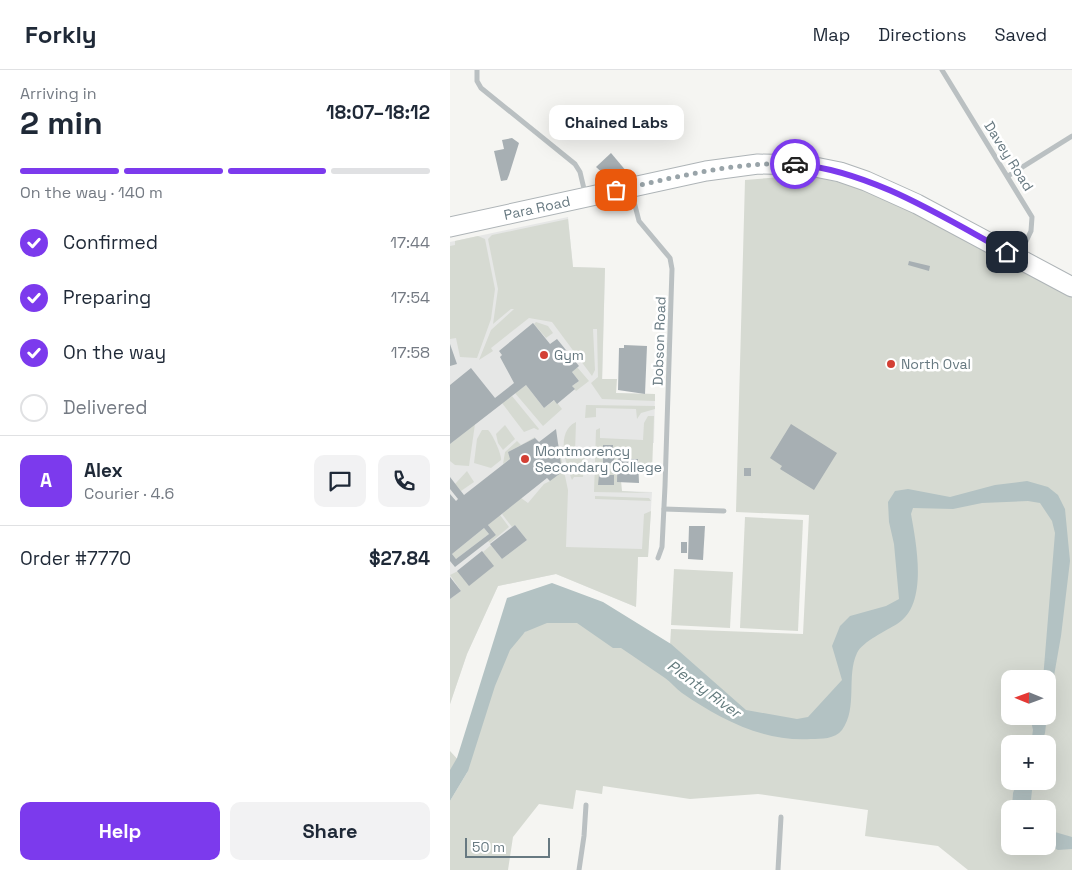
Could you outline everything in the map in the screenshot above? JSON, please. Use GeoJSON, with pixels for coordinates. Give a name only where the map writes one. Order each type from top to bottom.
{"type":"FeatureCollection","features":[{"type":"Feature","properties":{"kind":"main road","name":"Para Road"},"geometry":{"type":"LineString","coordinates":[[450,227],[706,171],[758,164],[819,167],[866,181],[917,204],[1072,287]]}},
{"type":"Feature","properties":{"kind":"street"},"geometry":{"type":"LineString","coordinates":[[478,70],[477,81],[481,88],[575,164],[580,172],[586,197]]}},
{"type":"Feature","properties":{"kind":"street","name":"Davey Road"},"geometry":{"type":"LineString","coordinates":[[942,70],[1031,214],[1033,221],[1031,231],[1018,258]]}},
{"type":"Feature","properties":{"kind":"street"},"geometry":{"type":"LineString","coordinates":[[1008,176],[1072,136]]}},
{"type":"Feature","properties":{"kind":"street","name":"Dobson Road"},"geometry":{"type":"LineString","coordinates":[[630,187],[639,221],[670,258],[672,264],[664,508],[662,547],[658,558]]}},
{"type":"Feature","properties":{"kind":"street"},"geometry":{"type":"LineString","coordinates":[[664,508],[724,511]]}},
{"type":"Feature","properties":{"kind":"street"},"geometry":{"type":"LineString","coordinates":[[579,870],[586,805]]}},
{"type":"Feature","properties":{"kind":"street"},"geometry":{"type":"LineString","coordinates":[[778,870],[781,817]]}},
{"type":"Feature","properties":{"kind":"shaded area"},"geometry":{"type":"Polygon","coordinates":[[[806,175],[856,186],[916,213],[1072,297],[1072,870],[968,870],[938,846],[865,836],[868,810],[758,794],[690,799],[603,786],[602,794],[576,790],[573,809],[539,804],[513,837],[508,870],[450,870],[450,801],[468,771],[450,787],[450,751],[462,764],[499,654],[557,605],[669,662],[671,629],[803,634],[809,515],[736,512],[745,180],[806,175]]]}},
{"type":"Feature","properties":{"kind":"shaded area","name":"Montmorency Secondary College"},"geometry":{"type":"Polygon","coordinates":[[[568,217],[573,267],[605,268],[602,393],[655,394],[654,443],[600,441],[598,490],[652,492],[648,557],[638,557],[636,607],[556,574],[498,586],[467,654],[450,704],[450,242],[568,217]]]}},
{"type":"Feature","properties":{"kind":"shaded area"},"geometry":{"type":"Polygon","coordinates":[[[568,219],[573,267],[605,268],[602,379],[617,379],[616,393],[655,394],[655,401],[602,399],[591,383],[598,377],[597,329],[593,329],[595,370],[592,376],[552,322],[529,318],[491,348],[493,351],[479,360],[491,330],[514,309],[511,309],[493,324],[498,289],[488,239],[492,235],[568,219]]]}},
{"type":"Feature","properties":{"kind":"shaded area"},"geometry":{"type":"Polygon","coordinates":[[[478,236],[485,239],[495,289],[491,319],[477,358],[460,357],[456,338],[450,339],[450,246],[455,245],[455,241],[478,236]]]}},
{"type":"Feature","properties":{"kind":"shaded area"},"geometry":{"type":"Polygon","coordinates":[[[536,322],[548,326],[553,333],[546,338],[534,324],[536,322]]]}},
{"type":"Feature","properties":{"kind":"shaded area"},"geometry":{"type":"Polygon","coordinates":[[[577,367],[589,381],[576,391],[572,386],[579,381],[572,372],[577,367]]]}},
{"type":"Feature","properties":{"kind":"shaded area"},"geometry":{"type":"Polygon","coordinates":[[[526,385],[544,408],[555,400],[562,409],[543,426],[515,393],[526,385]]]}},
{"type":"Feature","properties":{"kind":"shaded area"},"geometry":{"type":"Polygon","coordinates":[[[512,396],[538,430],[534,428],[524,432],[502,403],[512,396]]]}},
{"type":"Feature","properties":{"kind":"shaded area"},"geometry":{"type":"Polygon","coordinates":[[[586,405],[655,406],[655,409],[641,413],[637,419],[636,409],[596,408],[596,417],[585,418],[586,405]]]}},
{"type":"Feature","properties":{"kind":"shaded area"},"geometry":{"type":"Polygon","coordinates":[[[648,416],[654,416],[652,472],[640,473],[638,459],[630,459],[630,449],[618,449],[622,491],[652,493],[594,492],[596,430],[600,428],[600,438],[643,440],[644,423],[648,416]]]}},
{"type":"Feature","properties":{"kind":"shaded area"},"geometry":{"type":"Polygon","coordinates":[[[576,422],[575,453],[585,454],[583,477],[574,477],[572,480],[565,457],[564,441],[566,433],[576,422]]]}},
{"type":"Feature","properties":{"kind":"shaded area"},"geometry":{"type":"Polygon","coordinates":[[[475,424],[469,466],[455,465],[450,461],[450,444],[475,424]]]}},
{"type":"Feature","properties":{"kind":"shaded area"},"geometry":{"type":"Polygon","coordinates":[[[505,425],[515,439],[503,450],[498,443],[496,434],[505,425]]]}},
{"type":"Feature","properties":{"kind":"shaded area"},"geometry":{"type":"Polygon","coordinates":[[[482,430],[490,432],[501,457],[501,460],[491,468],[474,463],[477,439],[482,430]]]}},
{"type":"Feature","properties":{"kind":"shaded area"},"geometry":{"type":"Polygon","coordinates":[[[535,438],[508,452],[511,458],[503,464],[505,452],[517,441],[521,445],[535,438]]]}},
{"type":"Feature","properties":{"kind":"shaded area"},"geometry":{"type":"Polygon","coordinates":[[[558,443],[568,490],[566,547],[642,549],[644,514],[651,511],[648,557],[638,557],[636,607],[556,574],[498,586],[467,654],[450,704],[450,599],[461,591],[450,575],[458,571],[493,566],[483,552],[491,545],[502,559],[527,540],[515,525],[512,527],[502,514],[521,498],[528,503],[544,484],[550,481],[558,443]]]}},
{"type":"Feature","properties":{"kind":"shaded area"},"geometry":{"type":"Polygon","coordinates":[[[467,471],[474,482],[461,491],[455,484],[467,471]]]}},
{"type":"Feature","properties":{"kind":"shaded area"},"geometry":{"type":"Polygon","coordinates":[[[595,496],[649,498],[651,501],[595,499],[595,496]]]}},
{"type":"Feature","properties":{"kind":"shaded area"},"geometry":{"type":"Polygon","coordinates":[[[500,515],[509,527],[490,543],[488,541],[496,535],[488,525],[500,515]]]}},
{"type":"Feature","properties":{"kind":"shaded area"},"geometry":{"type":"Polygon","coordinates":[[[745,517],[803,520],[798,631],[740,628],[745,517]]]}},
{"type":"Feature","properties":{"kind":"shaded area"},"geometry":{"type":"Polygon","coordinates":[[[484,528],[489,534],[456,559],[452,554],[484,528]]]}},
{"type":"Feature","properties":{"kind":"shaded area"},"geometry":{"type":"Polygon","coordinates":[[[674,569],[733,572],[730,628],[671,625],[674,569]]]}},
{"type":"Feature","properties":{"kind":"water","name":"Plenty River"},"geometry":{"type":"Polygon","coordinates":[[[1027,481],[1048,487],[1058,495],[1065,509],[1070,561],[1055,670],[1044,670],[1055,533],[1052,521],[1040,503],[1028,501],[982,503],[953,509],[913,508],[911,514],[918,573],[913,603],[907,615],[897,624],[869,641],[857,653],[852,672],[850,712],[842,730],[836,735],[823,739],[793,739],[759,733],[743,727],[696,703],[665,678],[621,648],[613,648],[577,623],[547,623],[525,632],[510,650],[495,686],[468,771],[450,801],[450,770],[457,758],[507,598],[552,583],[603,602],[671,644],[746,710],[797,719],[808,717],[842,680],[832,646],[840,626],[850,616],[886,606],[899,599],[888,502],[895,491],[908,489],[950,497],[995,485],[1027,481]]]}},
{"type":"Feature","properties":{"kind":"water"},"geometry":{"type":"Polygon","coordinates":[[[1032,725],[1046,725],[1044,735],[1032,735],[1032,725]]]}},
{"type":"Feature","properties":{"kind":"water"},"geometry":{"type":"Polygon","coordinates":[[[1014,790],[1032,790],[1031,800],[1013,800],[1014,790]]]}},
{"type":"Feature","properties":{"kind":"water"},"geometry":{"type":"Polygon","coordinates":[[[1056,832],[1072,837],[1072,849],[1056,849],[1056,832]]]}},
{"type":"Feature","properties":{"kind":"building"},"geometry":{"type":"Polygon","coordinates":[[[512,138],[519,143],[507,180],[501,181],[494,151],[504,149],[502,140],[512,138]]]}},
{"type":"Feature","properties":{"kind":"building"},"geometry":{"type":"Polygon","coordinates":[[[611,153],[627,172],[605,175],[596,167],[611,153]]]}},
{"type":"Feature","properties":{"kind":"building"},"geometry":{"type":"Polygon","coordinates":[[[909,261],[930,266],[929,271],[908,265],[909,261]]]}},
{"type":"Feature","properties":{"kind":"building"},"geometry":{"type":"Polygon","coordinates":[[[533,323],[550,344],[557,339],[579,366],[572,372],[579,381],[572,386],[575,389],[557,404],[554,400],[544,408],[526,385],[450,444],[450,385],[471,368],[495,398],[514,383],[500,357],[502,355],[499,351],[533,323]]]}},
{"type":"Feature","properties":{"kind":"building"},"geometry":{"type":"Polygon","coordinates":[[[450,344],[457,364],[450,366],[450,344]]]}},
{"type":"Feature","properties":{"kind":"building"},"geometry":{"type":"Polygon","coordinates":[[[624,345],[647,346],[645,394],[618,390],[619,348],[624,348],[624,345]]]}},
{"type":"Feature","properties":{"kind":"building"},"geometry":{"type":"Polygon","coordinates":[[[791,424],[837,453],[814,490],[780,469],[782,466],[770,458],[791,424]]]}},
{"type":"Feature","properties":{"kind":"building"},"geometry":{"type":"Polygon","coordinates":[[[556,429],[562,472],[550,481],[547,478],[488,525],[496,535],[455,567],[450,561],[450,494],[456,501],[458,499],[450,489],[450,477],[464,495],[510,459],[508,452],[535,438],[539,442],[556,429]],[[484,528],[452,554],[456,559],[489,534],[484,528]]]}},
{"type":"Feature","properties":{"kind":"building"},"geometry":{"type":"Polygon","coordinates":[[[603,445],[613,445],[613,453],[616,453],[613,463],[603,463],[603,445]]]}},
{"type":"Feature","properties":{"kind":"building"},"geometry":{"type":"Polygon","coordinates":[[[618,449],[630,449],[630,459],[638,459],[639,483],[617,482],[618,449]]]}},
{"type":"Feature","properties":{"kind":"building"},"geometry":{"type":"Polygon","coordinates":[[[744,468],[751,468],[751,476],[744,476],[744,468]]]}},
{"type":"Feature","properties":{"kind":"building"},"geometry":{"type":"Polygon","coordinates":[[[599,475],[614,475],[614,485],[598,485],[599,475]]]}},
{"type":"Feature","properties":{"kind":"building"},"geometry":{"type":"Polygon","coordinates":[[[515,525],[527,540],[502,559],[490,544],[515,525]]]}},
{"type":"Feature","properties":{"kind":"building"},"geometry":{"type":"Polygon","coordinates":[[[689,526],[705,526],[703,560],[688,559],[689,526]]]}},
{"type":"Feature","properties":{"kind":"building"},"geometry":{"type":"Polygon","coordinates":[[[681,542],[687,542],[687,553],[681,553],[681,542]]]}},
{"type":"Feature","properties":{"kind":"building"},"geometry":{"type":"Polygon","coordinates":[[[482,551],[494,566],[469,586],[457,571],[482,551]]]}},
{"type":"Feature","properties":{"kind":"building"},"geometry":{"type":"Polygon","coordinates":[[[450,577],[461,591],[450,599],[450,577]]]}},
{"type":"Feature","properties":{"kind":"way so far"},"geometry":{"type":"LineString","coordinates":[[616,190],[706,171],[758,164],[795,164]]}},
{"type":"Feature","properties":{"kind":"place","name":"Chained Labs"},"geometry":{"type":"Point","coordinates":[616,190]}},
{"type":"Feature","properties":{"kind":"place","name":"Gym"},"geometry":{"type":"Point","coordinates":[544,355]}},
{"type":"Feature","properties":{"kind":"place","name":"North Oval"},"geometry":{"type":"Point","coordinates":[891,364]}},
{"type":"Feature","properties":{"kind":"place","name":"Montmorency Secondary College"},"geometry":{"type":"Point","coordinates":[525,459]}},
{"type":"Feature","properties":{"kind":"route"},"geometry":{"type":"LineString","coordinates":[[795,164],[840,172],[866,181],[917,204],[1007,252]]}}]}
